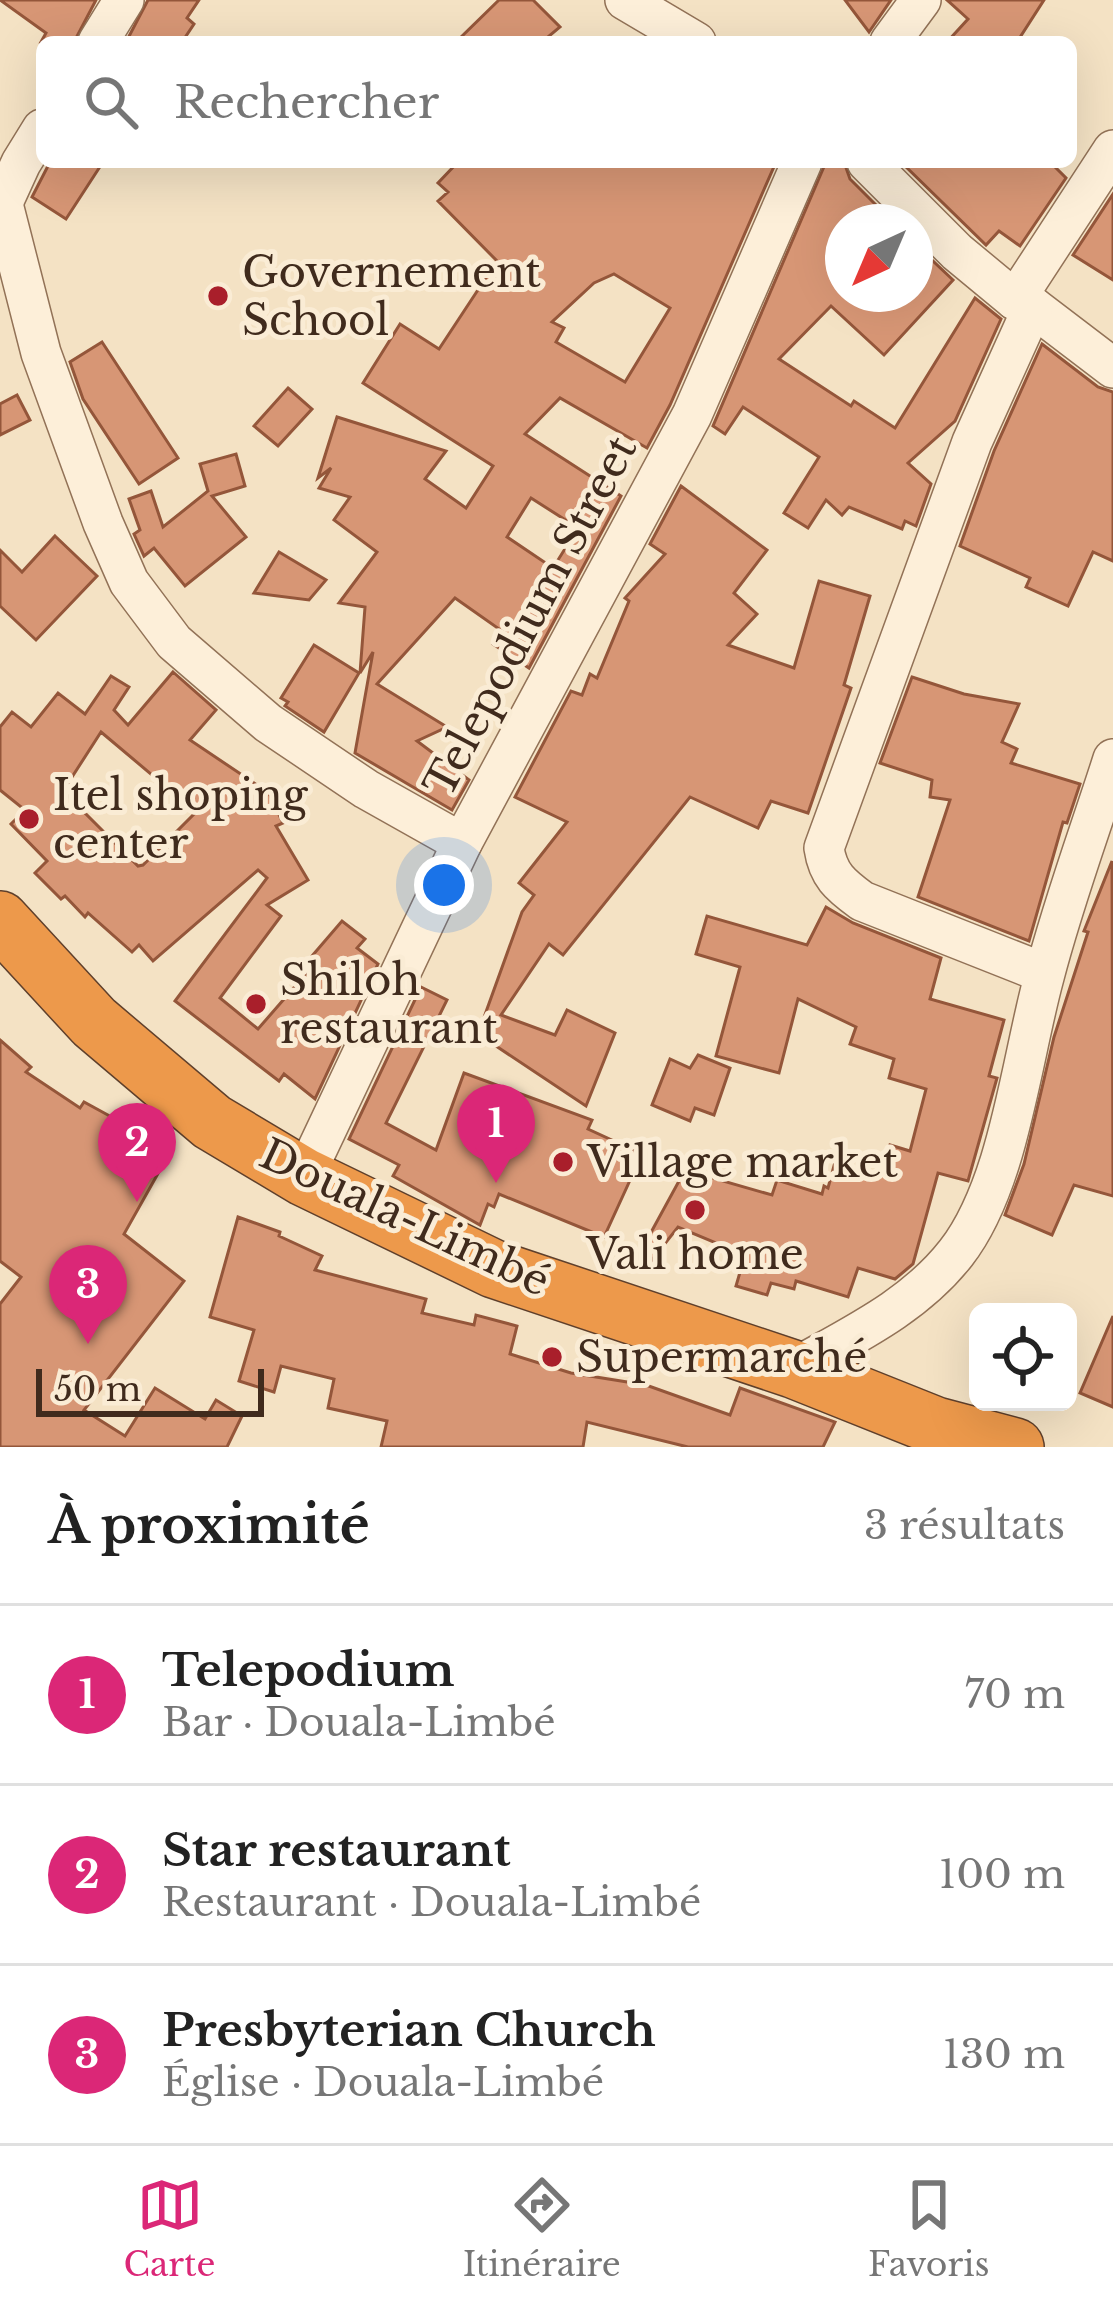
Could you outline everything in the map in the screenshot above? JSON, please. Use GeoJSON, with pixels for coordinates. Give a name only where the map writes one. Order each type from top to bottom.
{"type":"FeatureCollection","features":[{"type":"Feature","properties":{"kind":"highway","name":"Douala-Limbé"},"geometry":{"type":"LineString","coordinates":[[0,920],[94,1022],[178,1094],[212,1122],[304,1177],[494,1269],[793,1369],[946,1437],[1015,1447]]}},
{"type":"Feature","properties":{"kind":"street"},"geometry":{"type":"LineString","coordinates":[[102,36],[124,0]]}},
{"type":"Feature","properties":{"kind":"street"},"geometry":{"type":"LineString","coordinates":[[625,0],[686,36]]}},
{"type":"Feature","properties":{"kind":"street"},"geometry":{"type":"LineString","coordinates":[[894,36],[921,0]]}},
{"type":"Feature","properties":{"kind":"street"},"geometry":{"type":"LineString","coordinates":[[36,139],[2,208],[41,353],[129,582],[174,642],[268,723],[367,789],[462,844]]}},
{"type":"Feature","properties":{"kind":"street"},"geometry":{"type":"LineString","coordinates":[[1045,973],[862,901],[836,882],[824,848],[1024,303],[1113,150]]}},
{"type":"Feature","properties":{"kind":"street","name":"Telepodium Street"},"geometry":{"type":"LineString","coordinates":[[304,1177],[462,844],[692,415],[799,168]]}},
{"type":"Feature","properties":{"kind":"street"},"geometry":{"type":"LineString","coordinates":[[874,168],[957,252],[1113,368]]}},
{"type":"Feature","properties":{"kind":"street"},"geometry":{"type":"LineString","coordinates":[[793,1369],[914,1296],[980,1220],[1045,973],[1113,759]]}},
{"type":"Feature","properties":{"kind":"building"},"geometry":{"type":"Polygon","coordinates":[[[0,0],[96,0],[77,36],[46,33],[0,0]]]}},
{"type":"Feature","properties":{"kind":"building"},"geometry":{"type":"Polygon","coordinates":[[[148,0],[199,0],[187,18],[194,24],[186,36],[129,36],[148,0]]]}},
{"type":"Feature","properties":{"kind":"building"},"geometry":{"type":"Polygon","coordinates":[[[499,0],[533,0],[560,27],[549,36],[462,36],[499,0]]]}},
{"type":"Feature","properties":{"kind":"building"},"geometry":{"type":"Polygon","coordinates":[[[845,0],[891,0],[869,32],[845,0]]]}},
{"type":"Feature","properties":{"kind":"building"},"geometry":{"type":"Polygon","coordinates":[[[947,0],[1044,0],[1021,36],[952,36],[968,19],[947,0]]]}},
{"type":"Feature","properties":{"kind":"building"},"geometry":{"type":"Polygon","coordinates":[[[47,168],[99,168],[66,219],[32,197],[47,168]]]}},
{"type":"Feature","properties":{"kind":"building"},"geometry":{"type":"Polygon","coordinates":[[[452,168],[773,168],[647,448],[560,398],[525,434],[621,496],[529,668],[493,644],[502,631],[455,598],[377,684],[447,727],[417,741],[469,780],[452,810],[355,753],[373,652],[360,673],[365,607],[339,603],[377,552],[334,520],[350,497],[319,488],[331,468],[318,478],[337,417],[446,451],[425,479],[466,508],[493,466],[363,383],[400,324],[439,349],[497,261],[438,201],[448,192],[438,183],[452,168]],[[614,274],[594,283],[552,322],[564,328],[556,342],[625,382],[670,308],[614,274]],[[531,498],[507,537],[553,568],[578,528],[531,498]]]}},
{"type":"Feature","properties":{"kind":"building"},"geometry":{"type":"Polygon","coordinates":[[[823,168],[846,168],[850,179],[875,204],[825,204],[825,312],[779,359],[895,428],[975,298],[1001,319],[955,421],[908,463],[931,484],[916,526],[905,521],[902,529],[849,507],[842,515],[826,500],[808,528],[784,513],[819,457],[743,407],[725,434],[713,426],[823,168]]]}},
{"type":"Feature","properties":{"kind":"building"},"geometry":{"type":"Polygon","coordinates":[[[907,168],[1056,168],[1066,178],[1020,246],[999,231],[986,245],[907,168]]]}},
{"type":"Feature","properties":{"kind":"building"},"geometry":{"type":"Polygon","coordinates":[[[1113,194],[1113,280],[1073,255],[1113,194]]]}},
{"type":"Feature","properties":{"kind":"building"},"geometry":{"type":"Polygon","coordinates":[[[933,261],[953,280],[933,302],[933,261]]]}},
{"type":"Feature","properties":{"kind":"building"},"geometry":{"type":"Polygon","coordinates":[[[837,312],[924,312],[884,355],[837,312]]]}},
{"type":"Feature","properties":{"kind":"building"},"geometry":{"type":"Polygon","coordinates":[[[102,342],[178,458],[139,484],[83,399],[70,362],[102,342]]]}},
{"type":"Feature","properties":{"kind":"building"},"geometry":{"type":"Polygon","coordinates":[[[1042,344],[1098,387],[1113,392],[1113,561],[1093,552],[1068,606],[1026,587],[1030,578],[960,546],[994,451],[1042,344]]]}},
{"type":"Feature","properties":{"kind":"building"},"geometry":{"type":"Polygon","coordinates":[[[288,388],[312,409],[278,446],[254,426],[288,388]]]}},
{"type":"Feature","properties":{"kind":"building"},"geometry":{"type":"Polygon","coordinates":[[[17,395],[30,420],[0,435],[0,404],[17,395]]]}},
{"type":"Feature","properties":{"kind":"building"},"geometry":{"type":"Polygon","coordinates":[[[236,454],[245,486],[212,496],[246,537],[185,586],[154,548],[144,556],[134,534],[140,530],[129,499],[151,491],[163,527],[208,491],[200,464],[236,454]]]}},
{"type":"Feature","properties":{"kind":"building"},"geometry":{"type":"Polygon","coordinates":[[[681,486],[767,550],[734,593],[757,614],[728,645],[794,668],[819,581],[870,596],[844,685],[851,688],[808,813],[771,801],[758,828],[690,797],[563,955],[549,944],[501,1015],[555,1035],[567,1010],[615,1033],[586,1106],[478,1034],[522,912],[534,895],[519,883],[567,822],[515,797],[571,691],[582,695],[590,674],[597,678],[629,601],[625,598],[665,554],[650,544],[681,486]]]}},
{"type":"Feature","properties":{"kind":"building"},"geometry":{"type":"Polygon","coordinates":[[[55,536],[97,576],[36,640],[0,606],[0,550],[22,572],[55,536]]]}},
{"type":"Feature","properties":{"kind":"building"},"geometry":{"type":"Polygon","coordinates":[[[279,552],[326,580],[309,600],[254,593],[279,552]]]}},
{"type":"Feature","properties":{"kind":"building"},"geometry":{"type":"Polygon","coordinates":[[[314,645],[359,673],[324,732],[285,706],[288,702],[281,698],[314,645]]]}},
{"type":"Feature","properties":{"kind":"building"},"geometry":{"type":"Polygon","coordinates":[[[173,672],[216,710],[190,740],[269,793],[283,823],[276,826],[308,880],[267,905],[281,916],[220,998],[258,1029],[311,968],[306,963],[342,921],[365,939],[357,948],[378,964],[315,1099],[284,1074],[279,1081],[175,1001],[267,878],[258,870],[153,961],[139,945],[132,952],[88,913],[85,917],[35,873],[47,861],[11,824],[25,810],[0,790],[0,727],[12,712],[31,727],[58,693],[85,714],[111,676],[129,687],[114,710],[128,725],[173,672]],[[101,732],[63,791],[138,866],[196,812],[101,732]]]}},
{"type":"Feature","properties":{"kind":"building"},"geometry":{"type":"Polygon","coordinates":[[[912,677],[964,694],[1019,704],[1002,742],[1017,749],[1011,763],[1080,784],[1067,823],[1063,822],[1029,941],[918,897],[950,800],[930,797],[932,780],[880,763],[912,677]]]}},
{"type":"Feature","properties":{"kind":"building"},"geometry":{"type":"Polygon","coordinates":[[[1112,861],[1113,1196],[1074,1185],[1052,1235],[1005,1215],[1024,1164],[1054,1037],[1088,932],[1084,931],[1112,861]]]}},
{"type":"Feature","properties":{"kind":"building"},"geometry":{"type":"Polygon","coordinates":[[[826,907],[853,923],[941,958],[930,999],[1004,1020],[989,1076],[997,1078],[968,1181],[938,1173],[913,1264],[895,1279],[858,1268],[848,1297],[796,1281],[794,1289],[771,1283],[767,1295],[736,1286],[745,1255],[678,1227],[648,1265],[637,1258],[685,1170],[772,1195],[777,1180],[822,1194],[835,1162],[882,1175],[890,1145],[910,1151],[926,1089],[889,1078],[894,1059],[850,1044],[856,1027],[798,999],[779,1073],[716,1056],[740,967],[696,954],[707,916],[807,945],[826,907]]]}},
{"type":"Feature","properties":{"kind":"building"},"geometry":{"type":"Polygon","coordinates":[[[421,987],[447,1000],[386,1123],[436,1150],[464,1073],[592,1120],[588,1129],[642,1154],[604,1237],[499,1194],[494,1207],[488,1204],[480,1225],[393,1176],[399,1165],[349,1139],[421,987]]]}},
{"type":"Feature","properties":{"kind":"building"},"geometry":{"type":"Polygon","coordinates":[[[0,1040],[31,1067],[26,1072],[80,1108],[84,1102],[117,1120],[125,1112],[144,1128],[132,1141],[165,1161],[124,1234],[184,1281],[84,1410],[125,1436],[155,1388],[205,1419],[216,1400],[242,1416],[227,1447],[0,1447],[0,1304],[21,1277],[0,1261],[0,1040]]]}},
{"type":"Feature","properties":{"kind":"building"},"geometry":{"type":"Polygon","coordinates":[[[698,1055],[730,1068],[714,1115],[695,1108],[690,1121],[652,1105],[670,1059],[690,1068],[698,1055]]]}},
{"type":"Feature","properties":{"kind":"building"},"geometry":{"type":"Polygon","coordinates":[[[238,1217],[280,1232],[279,1236],[322,1256],[315,1270],[426,1299],[422,1313],[474,1325],[476,1315],[517,1326],[510,1354],[571,1373],[646,1385],[730,1415],[740,1388],[835,1422],[823,1447],[688,1447],[587,1422],[583,1447],[381,1447],[387,1421],[328,1408],[334,1379],[281,1366],[274,1392],[239,1381],[254,1330],[210,1317],[238,1217]]]}},
{"type":"Feature","properties":{"kind":"building"},"geometry":{"type":"Polygon","coordinates":[[[1113,1316],[1113,1407],[1080,1393],[1113,1316]]]}},
{"type":"Feature","properties":{"kind":"place","name":"Governement School"},"geometry":{"type":"Point","coordinates":[218,296]}},
{"type":"Feature","properties":{"kind":"place","name":"Itel shoping center"},"geometry":{"type":"Point","coordinates":[29,819]}},
{"type":"Feature","properties":{"kind":"place","name":"Shiloh restaurant"},"geometry":{"type":"Point","coordinates":[256,1004]}},
{"type":"Feature","properties":{"kind":"place","name":"Village market"},"geometry":{"type":"Point","coordinates":[563,1162]}},
{"type":"Feature","properties":{"kind":"place","name":"Telepodium"},"geometry":{"type":"Point","coordinates":[496,1183]}},
{"type":"Feature","properties":{"kind":"place","name":"Star restaurant"},"geometry":{"type":"Point","coordinates":[137,1202]}},
{"type":"Feature","properties":{"kind":"place","name":"Vali home"},"geometry":{"type":"Point","coordinates":[695,1210]}},
{"type":"Feature","properties":{"kind":"place","name":"Presbyterian Church"},"geometry":{"type":"Point","coordinates":[88,1344]}},
{"type":"Feature","properties":{"kind":"place","name":"Supermarché"},"geometry":{"type":"Point","coordinates":[552,1357]}}]}
